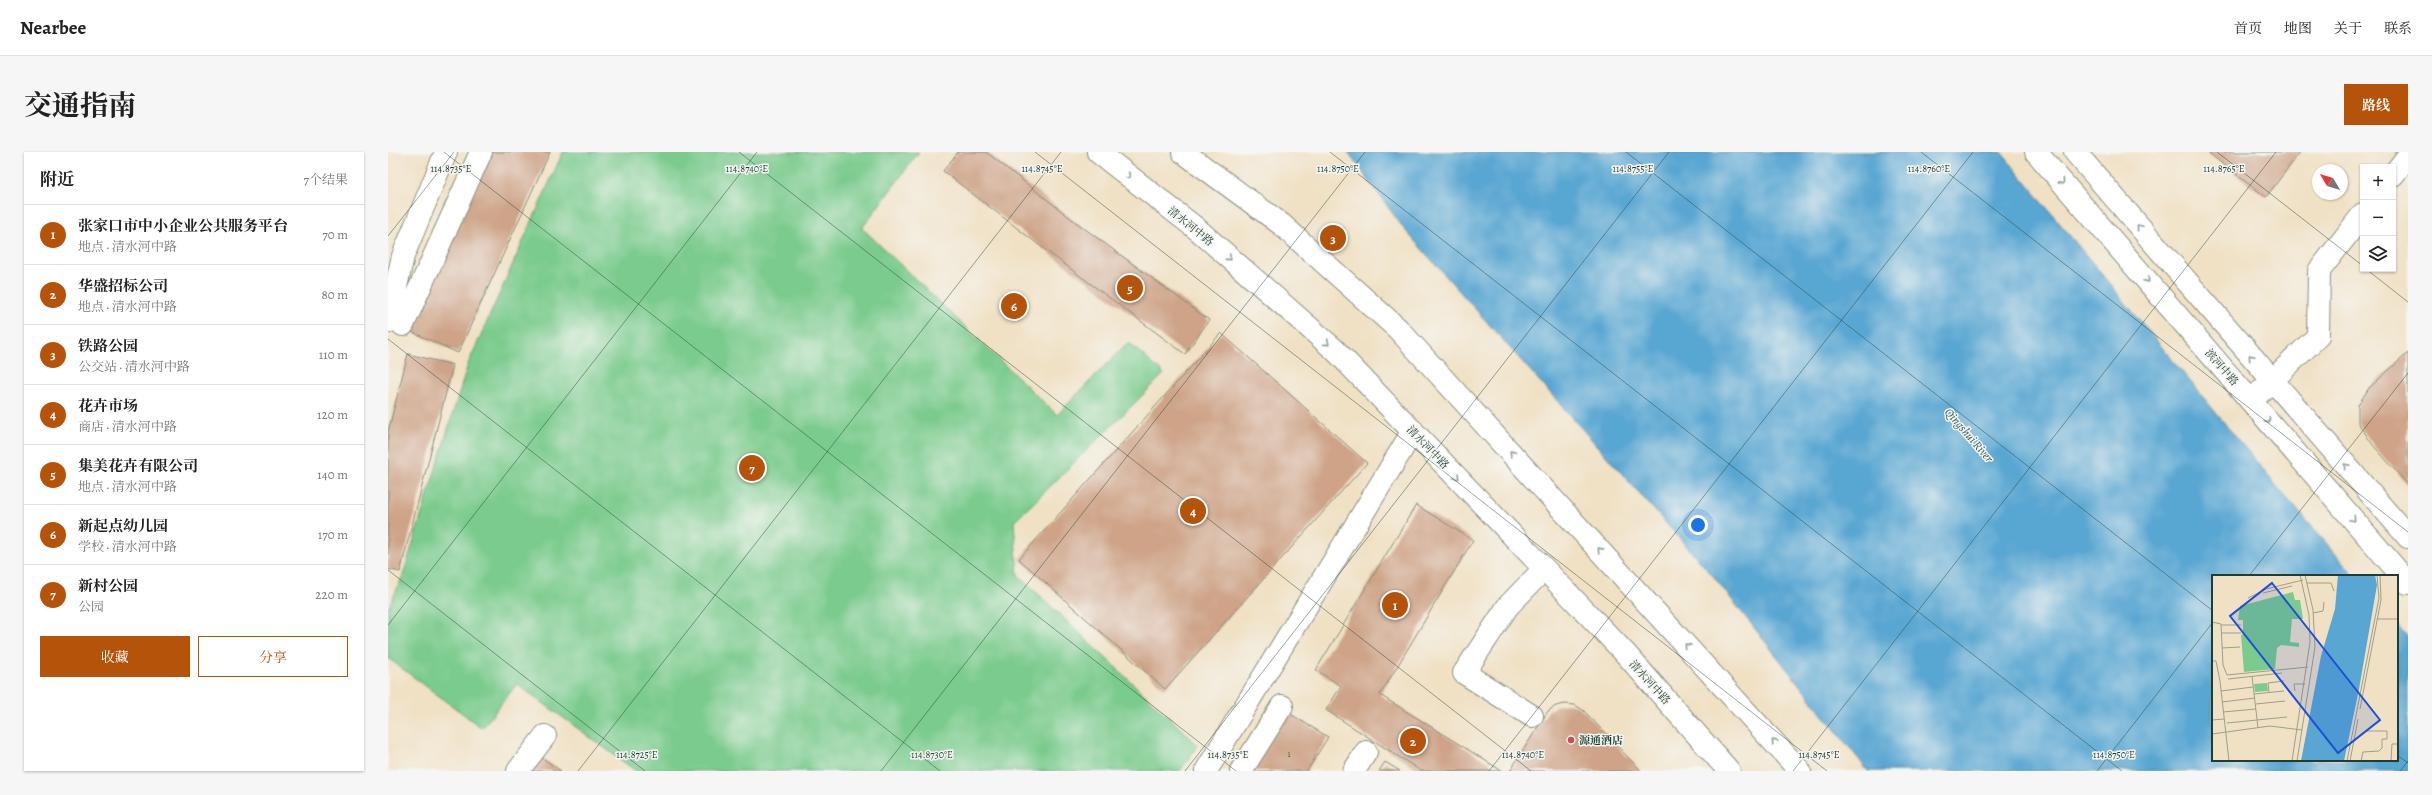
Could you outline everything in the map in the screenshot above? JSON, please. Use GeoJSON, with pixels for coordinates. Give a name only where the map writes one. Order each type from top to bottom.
{"type":"FeatureCollection","features":[{"type":"Feature","properties":{"kind":"main road","name":"清水河中路"},"geometry":{"type":"LineString","coordinates":[[1098,152],[1197,229],[1336,351],[1624,652],[1729,771]]}},
{"type":"Feature","properties":{"kind":"main road"},"geometry":{"type":"LineString","coordinates":[[1183,152],[1281,224],[1398,329],[1800,771]]}},
{"type":"Feature","properties":{"kind":"main road","name":"滨河中路"},"geometry":{"type":"LineString","coordinates":[[2036,152],[2408,583]]}},
{"type":"Feature","properties":{"kind":"main road"},"geometry":{"type":"LineString","coordinates":[[2075,152],[2272,382],[2408,537]]}},
{"type":"Feature","properties":{"kind":"main road"},"geometry":{"type":"LineString","coordinates":[[445,154],[478,161],[395,323],[403,256],[445,154]]}},
{"type":"Feature","properties":{"kind":"main road"},"geometry":{"type":"LineString","coordinates":[[2396,171],[2408,156]]}},
{"type":"Feature","properties":{"kind":"main road"},"geometry":{"type":"LineString","coordinates":[[2251,401],[2318,336],[2319,271],[2360,218]]}},
{"type":"Feature","properties":{"kind":"main road"},"geometry":{"type":"LineString","coordinates":[[1206,771],[1413,431]]}},
{"type":"Feature","properties":{"kind":"main road"},"geometry":{"type":"LineString","coordinates":[[1532,716],[1464,673],[1508,606],[1544,569]]}},
{"type":"Feature","properties":{"kind":"main road"},"geometry":{"type":"LineString","coordinates":[[1241,771],[1282,706]]}},
{"type":"Feature","properties":{"kind":"main road"},"geometry":{"type":"LineString","coordinates":[[518,771],[544,736]]}},
{"type":"Feature","properties":{"kind":"main road"},"geometry":{"type":"LineString","coordinates":[[1354,771],[1366,752]]}},
{"type":"Feature","properties":{"kind":"green space"},"geometry":{"type":"Polygon","coordinates":[[[563,152],[919,152],[862,228],[1057,415],[1128,342],[1164,374],[1014,522],[1018,575],[1198,745],[1180,771],[636,771],[517,684],[482,728],[388,658],[388,609],[403,575],[468,364],[563,152]]]}},
{"type":"Feature","properties":{"kind":"water","name":"Qingshui River"},"geometry":{"type":"Polygon","coordinates":[[[1348,152],[2001,152],[2278,488],[2354,575],[2212,575],[2212,761],[2398,761],[2398,625],[2408,637],[2408,771],[1868,771],[1713,576],[1404,229],[1348,152]]]}},
{"type":"Feature","properties":{"kind":"building"},"geometry":{"type":"Polygon","coordinates":[[[492,152],[550,152],[458,353],[410,331],[492,152]]]}},
{"type":"Feature","properties":{"kind":"building"},"geometry":{"type":"Polygon","coordinates":[[[958,152],[986,152],[1077,223],[1209,320],[1185,354],[1052,255],[943,171],[958,152]]]}},
{"type":"Feature","properties":{"kind":"building"},"geometry":{"type":"Polygon","coordinates":[[[2207,152],[2300,152],[2266,197],[2207,152]]]}},
{"type":"Feature","properties":{"kind":"building"},"geometry":{"type":"Polygon","coordinates":[[[1221,333],[1367,463],[1165,689],[1019,559],[1221,333]]]}},
{"type":"Feature","properties":{"kind":"building"},"geometry":{"type":"Polygon","coordinates":[[[2408,353],[2408,485],[2373,445],[2358,423],[2358,405],[2369,388],[2408,353]]]}},
{"type":"Feature","properties":{"kind":"building"},"geometry":{"type":"Polygon","coordinates":[[[408,354],[453,365],[400,572],[388,569],[388,432],[408,354]]]}},
{"type":"Feature","properties":{"kind":"building"},"geometry":{"type":"Polygon","coordinates":[[[1416,505],[1473,540],[1380,695],[1502,771],[1421,771],[1326,710],[1341,686],[1316,670],[1416,505]]]}},
{"type":"Feature","properties":{"kind":"building","name":"源通酒店"},"geometry":{"type":"Polygon","coordinates":[[[1565,704],[1575,705],[1583,710],[1641,771],[1510,771],[1548,711],[1556,706],[1565,704]]]}},
{"type":"Feature","properties":{"kind":"building"},"geometry":{"type":"Polygon","coordinates":[[[1287,712],[1328,737],[1307,771],[1251,771],[1287,712]]]}},
{"type":"Feature","properties":{"kind":"building"},"geometry":{"type":"Polygon","coordinates":[[[541,757],[561,771],[531,771],[541,757]]]}},
{"type":"Feature","properties":{"kind":"building"},"geometry":{"type":"Polygon","coordinates":[[[1385,762],[1400,771],[1379,771],[1385,762]]]}},
{"type":"Feature","properties":{"kind":"place","name":"铁路公园"},"geometry":{"type":"Point","coordinates":[1333,238]}},
{"type":"Feature","properties":{"kind":"place","name":"集美花卉有限公司"},"geometry":{"type":"Point","coordinates":[1130,288]}},
{"type":"Feature","properties":{"kind":"place","name":"新起点幼儿园"},"geometry":{"type":"Point","coordinates":[1014,306]}},
{"type":"Feature","properties":{"kind":"place","name":"新村公园"},"geometry":{"type":"Point","coordinates":[752,468]}},
{"type":"Feature","properties":{"kind":"place","name":"花卉市场"},"geometry":{"type":"Point","coordinates":[1193,511]}},
{"type":"Feature","properties":{"kind":"place","name":"张家口市中小企业公共服务平台"},"geometry":{"type":"Point","coordinates":[1395,605]}},
{"type":"Feature","properties":{"kind":"place","name":"源通酒店"},"geometry":{"type":"Point","coordinates":[1571,740]}},
{"type":"Feature","properties":{"kind":"place","name":"华盛招标公司"},"geometry":{"type":"Point","coordinates":[1413,741]}}]}
